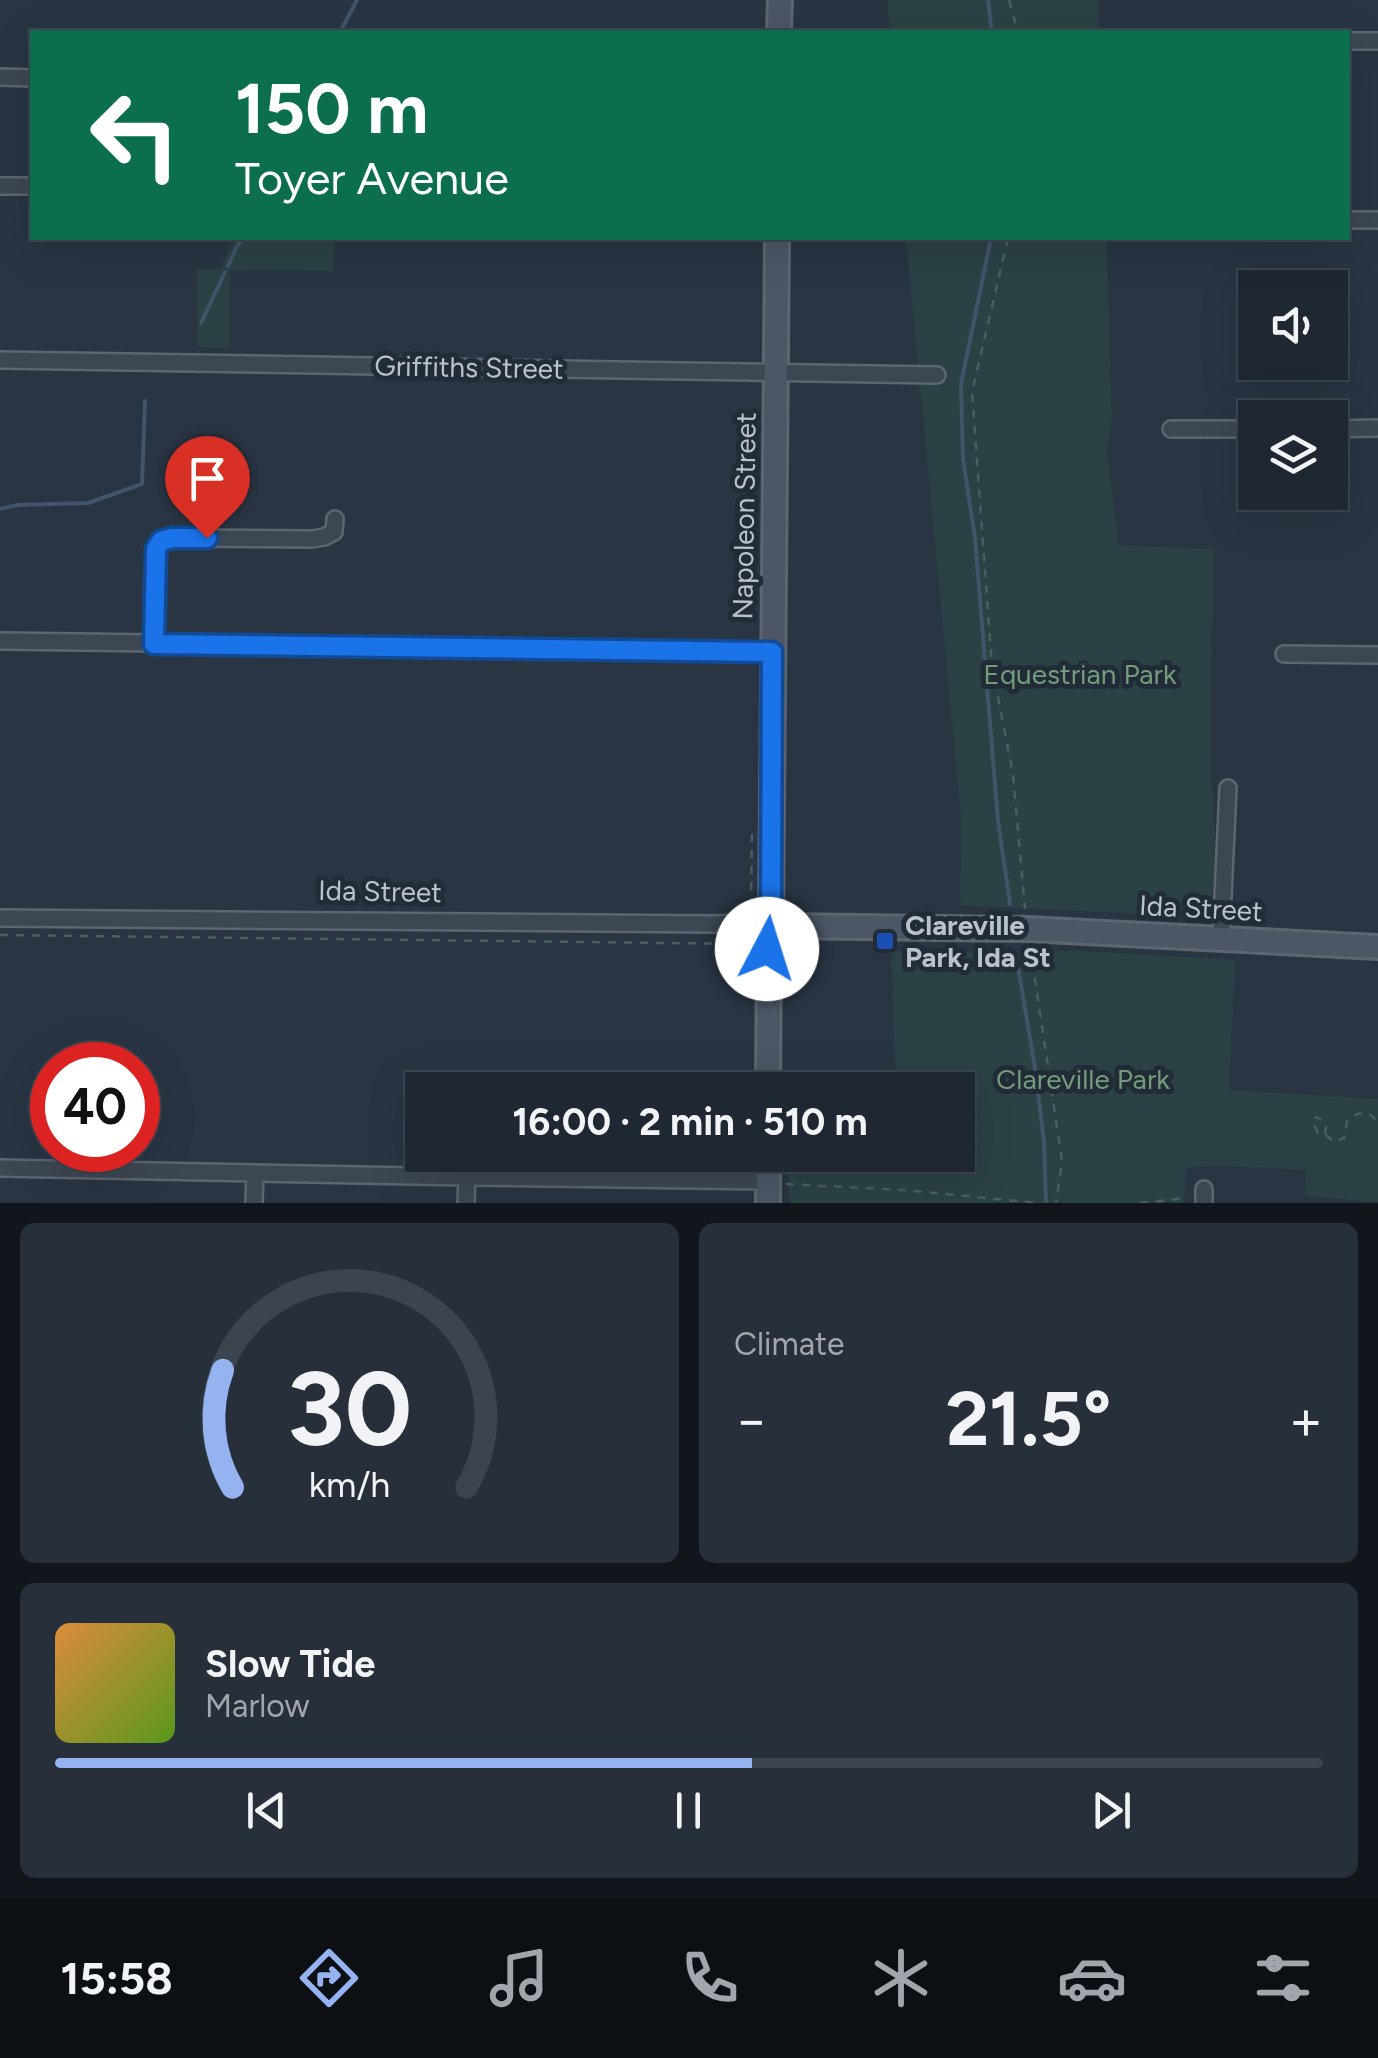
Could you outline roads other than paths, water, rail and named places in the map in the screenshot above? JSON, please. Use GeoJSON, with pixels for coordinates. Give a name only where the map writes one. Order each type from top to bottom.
{"type":"FeatureCollection","features":[{"type":"Feature","properties":{"kind":"street"},"geometry":{"type":"LineString","coordinates":[[779,30],[780,0]]}},
{"type":"Feature","properties":{"kind":"street"},"geometry":{"type":"LineString","coordinates":[[1350,41],[1378,41]]}},
{"type":"Feature","properties":{"kind":"street"},"geometry":{"type":"LineString","coordinates":[[0,77],[30,78]]}},
{"type":"Feature","properties":{"kind":"street"},"geometry":{"type":"LineString","coordinates":[[0,186],[30,186]]}},
{"type":"Feature","properties":{"kind":"street"},"geometry":{"type":"LineString","coordinates":[[1350,220],[1378,220]]}},
{"type":"Feature","properties":{"kind":"street","name":"Napoleon Street"},"geometry":{"type":"LineString","coordinates":[[768,1072],[766,929],[777,240]]}},
{"type":"Feature","properties":{"kind":"street","name":"Griffiths Street"},"geometry":{"type":"LineString","coordinates":[[0,360],[937,375]]}},
{"type":"Feature","properties":{"kind":"street"},"geometry":{"type":"LineString","coordinates":[[1348,428],[1378,428]]}},
{"type":"Feature","properties":{"kind":"street"},"geometry":{"type":"LineString","coordinates":[[1170,429],[1238,429]]}},
{"type":"Feature","properties":{"kind":"street"},"geometry":{"type":"LineString","coordinates":[[154,644],[156,549],[161,541],[324,538],[334,532],[336,519]]}},
{"type":"Feature","properties":{"kind":"street"},"geometry":{"type":"LineString","coordinates":[[0,642],[772,652]]}},
{"type":"Feature","properties":{"kind":"street"},"geometry":{"type":"LineString","coordinates":[[1284,654],[1378,654]]}},
{"type":"Feature","properties":{"kind":"street"},"geometry":{"type":"LineString","coordinates":[[1221,938],[1228,788]]}},
{"type":"Feature","properties":{"kind":"street","name":"Ida Street"},"geometry":{"type":"LineString","coordinates":[[0,918],[1027,929],[1378,948]]}},
{"type":"Feature","properties":{"kind":"street"},"geometry":{"type":"LineString","coordinates":[[0,1168],[467,1178],[768,1192]]}},
{"type":"Feature","properties":{"kind":"street"},"geometry":{"type":"LineString","coordinates":[[254,1203],[255,1173]]}},
{"type":"Feature","properties":{"kind":"street"},"geometry":{"type":"LineString","coordinates":[[466,1203],[467,1178]]}},
{"type":"Feature","properties":{"kind":"waterway"},"geometry":{"type":"LineString","coordinates":[[341,30],[357,0]]}},
{"type":"Feature","properties":{"kind":"waterway"},"geometry":{"type":"LineString","coordinates":[[988,0],[992,30]]}},
{"type":"Feature","properties":{"kind":"waterway"},"geometry":{"type":"LineString","coordinates":[[228,266],[242,240]]}},
{"type":"Feature","properties":{"kind":"waterway"},"geometry":{"type":"LineString","coordinates":[[991,240],[961,384],[963,459],[975,538],[998,821],[1010,904]]}},
{"type":"Feature","properties":{"kind":"waterway"},"geometry":{"type":"LineString","coordinates":[[201,323],[225,272]]}},
{"type":"Feature","properties":{"kind":"waterway"},"geometry":{"type":"LineString","coordinates":[[0,509],[88,503],[142,484],[145,401]]}},
{"type":"Feature","properties":{"kind":"waterway"},"geometry":{"type":"LineString","coordinates":[[1017,961],[1044,1142],[1046,1203]]}},
{"type":"Feature","properties":{"kind":"place","name":"Clareville Park, Ida St"},"geometry":{"type":"Point","coordinates":[885,941]}},
{"type":"Feature","properties":{"kind":"park label","name":"Equestrian Park"},"geometry":{"type":"Point","coordinates":[1080,674]}},
{"type":"Feature","properties":{"kind":"park label","name":"Clareville Park"},"geometry":{"type":"Point","coordinates":[1083,1079]}}]}
